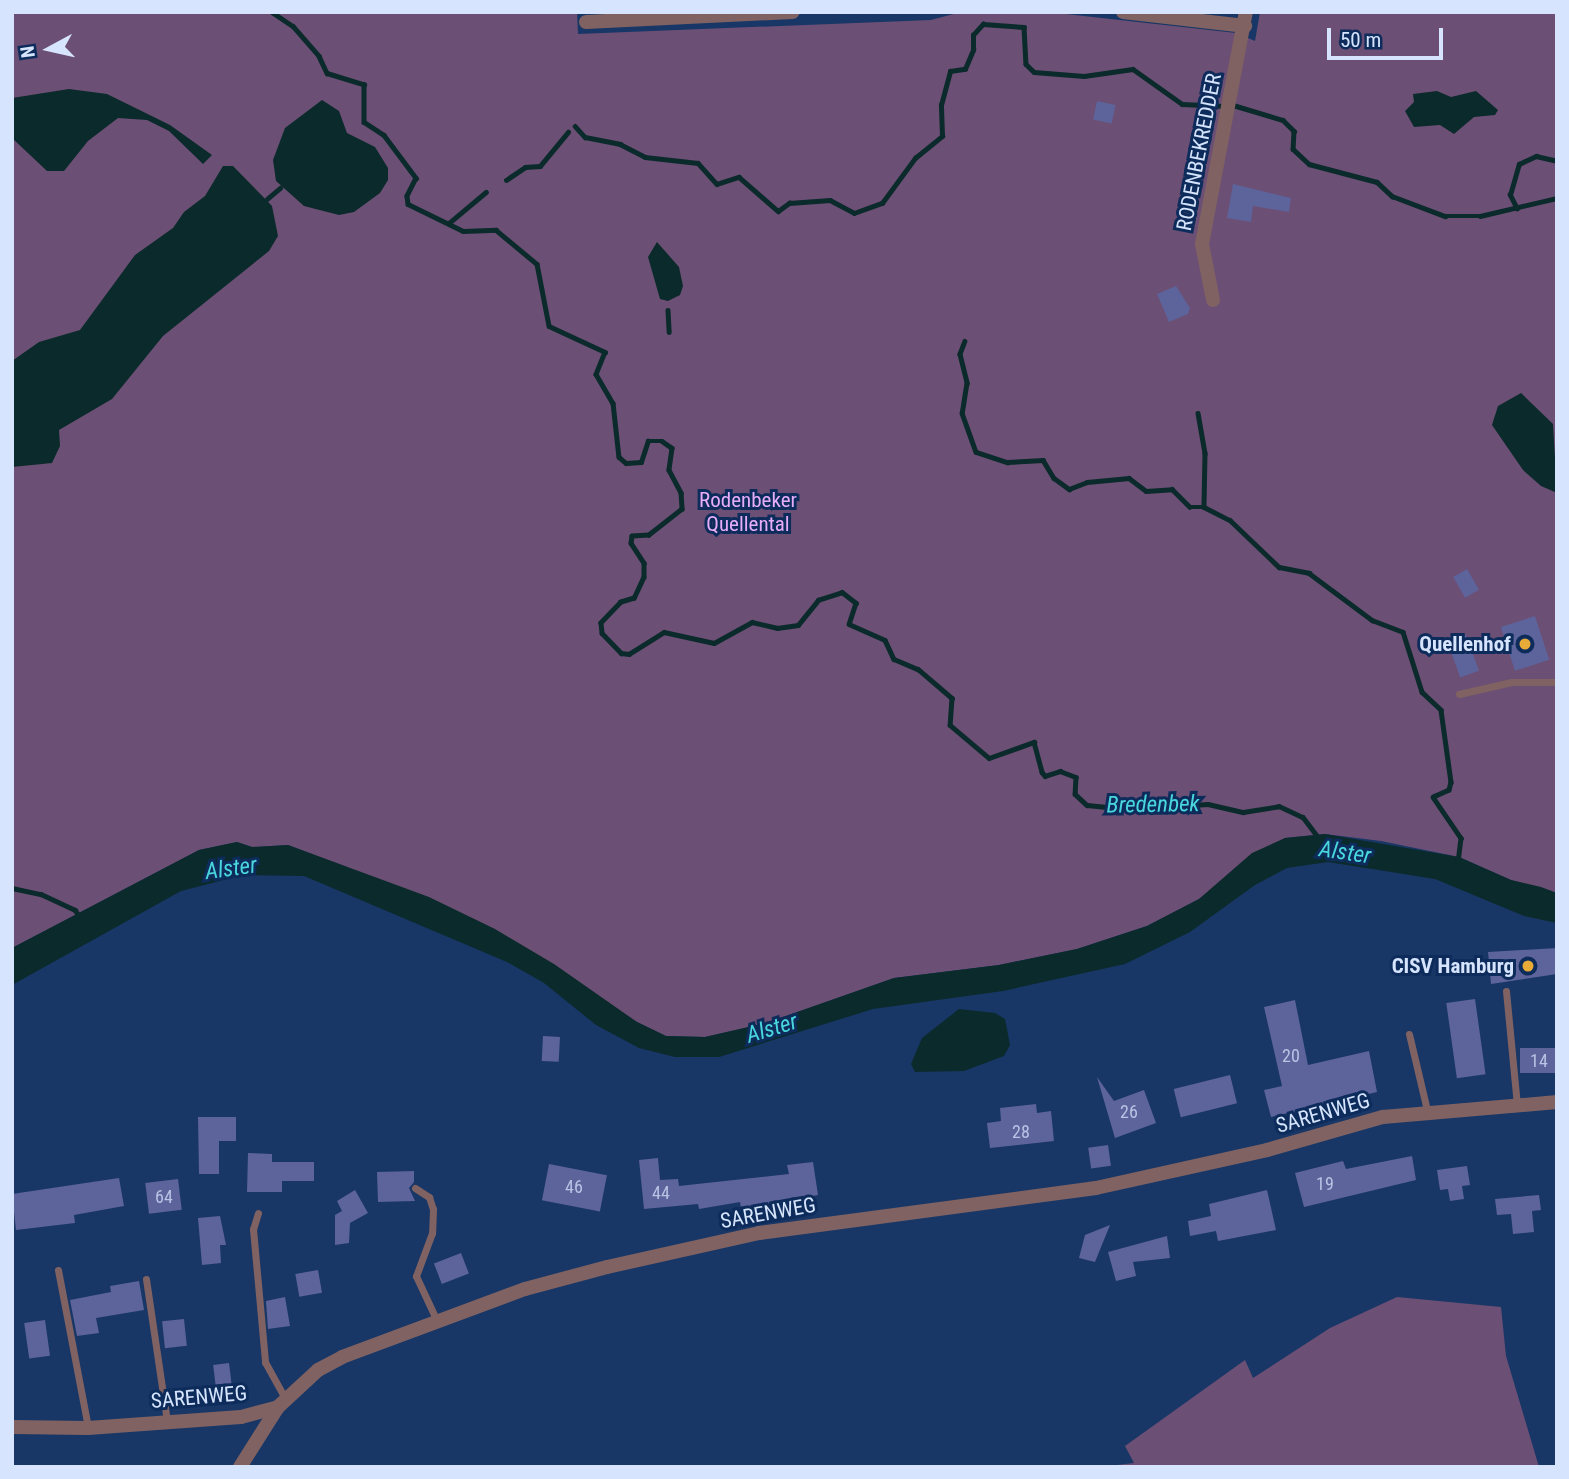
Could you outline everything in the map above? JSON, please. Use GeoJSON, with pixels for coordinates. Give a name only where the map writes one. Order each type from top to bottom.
{"type":"FeatureCollection","features":[{"type":"Feature","properties":{"kind":"street"},"geometry":{"type":"LineString","coordinates":[[586,22],[793,12]]}},
{"type":"Feature","properties":{"kind":"street"},"geometry":{"type":"LineString","coordinates":[[1123,12],[1245,19]]}},
{"type":"Feature","properties":{"kind":"street","name":"RODENBEKREDDER"},"geometry":{"type":"LineString","coordinates":[[1213,300],[1202,244],[1233,96],[1245,19]]}},
{"type":"Feature","properties":{"kind":"street","name":"SARENWEG"},"geometry":{"type":"LineString","coordinates":[[12,1427],[88,1427],[241,1417],[282,1404],[318,1370],[341,1357],[525,1289],[607,1266],[759,1233],[1096,1188],[1427,1110],[1557,1102]]}},
{"type":"Feature","properties":{"kind":"street"},"geometry":{"type":"LineString","coordinates":[[240,1467],[282,1404]]}},
{"type":"Feature","properties":{"kind":"lane"},"geometry":{"type":"LineString","coordinates":[[1459,694],[1512,682],[1557,682]]}},
{"type":"Feature","properties":{"kind":"lane"},"geometry":{"type":"LineString","coordinates":[[1506,991],[1517,1105]]}},
{"type":"Feature","properties":{"kind":"lane"},"geometry":{"type":"LineString","coordinates":[[1409,1034],[1427,1110]]}},
{"type":"Feature","properties":{"kind":"lane"},"geometry":{"type":"LineString","coordinates":[[415,1188],[429,1198],[433,1209],[432,1233],[416,1276],[438,1322]]}},
{"type":"Feature","properties":{"kind":"lane"},"geometry":{"type":"LineString","coordinates":[[258,1213],[253,1228],[265,1362],[282,1404]]}},
{"type":"Feature","properties":{"kind":"lane"},"geometry":{"type":"LineString","coordinates":[[58,1270],[88,1427]]}},
{"type":"Feature","properties":{"kind":"lane"},"geometry":{"type":"LineString","coordinates":[[146,1279],[167,1421]]}},
{"type":"Feature","properties":{"kind":"green space","name":"Rodenbeker Quellental"},"geometry":{"type":"Polygon","coordinates":[[[12,12],[577,12],[578,34],[931,20],[961,12],[1048,12],[1236,33],[1255,41],[1260,12],[1557,12],[1557,893],[1511,880],[1459,857],[1381,841],[1325,834],[1285,838],[1199,899],[1147,926],[1077,949],[999,965],[894,978],[766,1023],[705,1037],[666,1036],[597,997],[346,867],[288,845],[252,847],[237,842],[199,850],[12,948],[12,12]]]}},
{"type":"Feature","properties":{"kind":"green space"},"geometry":{"type":"Polygon","coordinates":[[[1397,1297],[1501,1307],[1506,1356],[1539,1467],[1100,1467],[1134,1463],[1125,1446],[1245,1360],[1253,1378],[1330,1328],[1397,1297]]]}},
{"type":"Feature","properties":{"kind":"water"},"geometry":{"type":"Polygon","coordinates":[[[69,89],[107,94],[170,125],[212,155],[203,164],[169,131],[147,120],[118,118],[88,141],[64,171],[47,171],[12,138],[12,98],[69,89]]]}},
{"type":"Feature","properties":{"kind":"water"},"geometry":{"type":"Polygon","coordinates":[[[1437,91],[1451,97],[1476,91],[1498,110],[1495,115],[1474,117],[1454,134],[1440,125],[1414,127],[1405,111],[1414,102],[1413,94],[1437,91]]]}},
{"type":"Feature","properties":{"kind":"water"},"geometry":{"type":"Polygon","coordinates":[[[322,100],[339,111],[347,133],[375,147],[388,168],[388,180],[380,193],[354,212],[339,215],[304,206],[276,181],[273,160],[285,128],[322,100]]]}},
{"type":"Feature","properties":{"kind":"water"},"geometry":{"type":"Polygon","coordinates":[[[223,166],[233,166],[272,206],[278,236],[269,251],[163,336],[112,399],[59,430],[60,446],[52,463],[12,467],[12,361],[39,342],[80,330],[135,255],[173,228],[184,212],[205,196],[223,166]]]}},
{"type":"Feature","properties":{"kind":"water"},"geometry":{"type":"Polygon","coordinates":[[[657,242],[679,267],[683,286],[680,295],[668,301],[660,299],[648,257],[657,242]]]}},
{"type":"Feature","properties":{"kind":"water"},"geometry":{"type":"Polygon","coordinates":[[[1521,393],[1553,424],[1557,493],[1541,486],[1523,470],[1492,425],[1498,406],[1521,393]]]}},
{"type":"Feature","properties":{"kind":"water","name":"Alster"},"geometry":{"type":"Polygon","coordinates":[[[1325,834],[1459,857],[1511,880],[1557,893],[1557,923],[1524,916],[1435,879],[1328,862],[1287,868],[1255,885],[1190,932],[1125,964],[1003,991],[873,1009],[719,1057],[675,1057],[639,1048],[596,1025],[544,983],[507,962],[304,876],[243,875],[181,891],[12,985],[12,948],[199,850],[237,842],[252,847],[288,845],[429,897],[495,929],[554,964],[637,1022],[666,1036],[705,1037],[766,1023],[894,978],[999,965],[1077,949],[1147,926],[1199,899],[1252,853],[1285,838],[1325,834]]]}},
{"type":"Feature","properties":{"kind":"water"},"geometry":{"type":"Polygon","coordinates":[[[959,1009],[995,1013],[1005,1019],[1010,1045],[1004,1056],[964,1071],[915,1072],[911,1064],[922,1038],[959,1009]]]}},
{"type":"Feature","properties":{"kind":"building"},"geometry":{"type":"Polygon","coordinates":[[[1097,101],[1116,105],[1112,124],[1093,120],[1097,101]]]}},
{"type":"Feature","properties":{"kind":"building"},"geometry":{"type":"Polygon","coordinates":[[[1233,184],[1291,198],[1289,212],[1253,206],[1251,222],[1227,218],[1233,184]]]}},
{"type":"Feature","properties":{"kind":"building"},"geometry":{"type":"Polygon","coordinates":[[[1176,286],[1190,308],[1188,314],[1169,322],[1157,294],[1176,286]]]}},
{"type":"Feature","properties":{"kind":"building"},"geometry":{"type":"Polygon","coordinates":[[[1467,569],[1479,590],[1465,598],[1453,577],[1467,569]]]}},
{"type":"Feature","properties":{"kind":"building","name":"Quellenhof"},"geometry":{"type":"Polygon","coordinates":[[[1535,616],[1549,660],[1515,671],[1501,627],[1535,616]]]}},
{"type":"Feature","properties":{"kind":"building"},"geometry":{"type":"Polygon","coordinates":[[[1466,635],[1479,671],[1460,678],[1447,642],[1466,635]]]}},
{"type":"Feature","properties":{"kind":"building"},"geometry":{"type":"Polygon","coordinates":[[[1557,948],[1557,974],[1491,984],[1488,952],[1557,948]]]}},
{"type":"Feature","properties":{"kind":"building"},"geometry":{"type":"Polygon","coordinates":[[[1475,999],[1486,1074],[1457,1078],[1446,1003],[1475,999]]]}},
{"type":"Feature","properties":{"kind":"building"},"geometry":{"type":"Polygon","coordinates":[[[1295,1000],[1308,1065],[1369,1051],[1377,1092],[1271,1117],[1264,1090],[1282,1086],[1264,1007],[1295,1000]]]}},
{"type":"Feature","properties":{"kind":"building"},"geometry":{"type":"Polygon","coordinates":[[[543,1036],[560,1037],[559,1062],[542,1061],[543,1036]]]}},
{"type":"Feature","properties":{"kind":"building"},"geometry":{"type":"Polygon","coordinates":[[[1520,1048],[1557,1048],[1557,1073],[1520,1073],[1520,1048]]]}},
{"type":"Feature","properties":{"kind":"building"},"geometry":{"type":"Polygon","coordinates":[[[1230,1075],[1237,1103],[1181,1117],[1174,1089],[1230,1075]]]}},
{"type":"Feature","properties":{"kind":"building"},"geometry":{"type":"Polygon","coordinates":[[[1097,1077],[1114,1101],[1144,1090],[1156,1123],[1115,1138],[1097,1077]]]}},
{"type":"Feature","properties":{"kind":"building"},"geometry":{"type":"Polygon","coordinates":[[[1036,1104],[1037,1113],[1051,1111],[1054,1141],[990,1148],[987,1123],[1001,1121],[1000,1108],[1036,1104]]]}},
{"type":"Feature","properties":{"kind":"building"},"geometry":{"type":"Polygon","coordinates":[[[198,1117],[236,1117],[236,1141],[219,1141],[219,1174],[199,1174],[198,1117]]]}},
{"type":"Feature","properties":{"kind":"building"},"geometry":{"type":"Polygon","coordinates":[[[1108,1145],[1111,1166],[1091,1169],[1088,1148],[1108,1145]]]}},
{"type":"Feature","properties":{"kind":"building"},"geometry":{"type":"Polygon","coordinates":[[[248,1153],[272,1154],[272,1162],[314,1162],[314,1181],[282,1181],[282,1192],[247,1192],[248,1153]]]}},
{"type":"Feature","properties":{"kind":"building"},"geometry":{"type":"Polygon","coordinates":[[[1412,1156],[1416,1180],[1304,1207],[1295,1173],[1343,1161],[1346,1169],[1412,1156]]]}},
{"type":"Feature","properties":{"kind":"building"},"geometry":{"type":"Polygon","coordinates":[[[658,1158],[660,1180],[678,1179],[679,1186],[789,1174],[787,1165],[813,1162],[818,1195],[807,1197],[808,1204],[786,1207],[785,1202],[741,1208],[740,1202],[699,1209],[698,1204],[644,1209],[639,1160],[658,1158]]]}},
{"type":"Feature","properties":{"kind":"building"},"geometry":{"type":"Polygon","coordinates":[[[549,1164],[607,1175],[600,1212],[542,1200],[549,1164]]]}},
{"type":"Feature","properties":{"kind":"building"},"geometry":{"type":"Polygon","coordinates":[[[1467,1166],[1470,1185],[1462,1186],[1464,1199],[1450,1201],[1448,1189],[1440,1190],[1437,1170],[1467,1166]]]}},
{"type":"Feature","properties":{"kind":"building"},"geometry":{"type":"Polygon","coordinates":[[[414,1171],[414,1182],[409,1188],[415,1201],[378,1202],[377,1172],[414,1171]]]}},
{"type":"Feature","properties":{"kind":"building"},"geometry":{"type":"Polygon","coordinates":[[[119,1178],[124,1206],[74,1215],[75,1223],[16,1230],[12,1194],[119,1178]]]}},
{"type":"Feature","properties":{"kind":"building"},"geometry":{"type":"Polygon","coordinates":[[[178,1179],[182,1210],[149,1214],[145,1183],[178,1179]]]}},
{"type":"Feature","properties":{"kind":"building"},"geometry":{"type":"Polygon","coordinates":[[[355,1190],[368,1213],[350,1223],[349,1243],[335,1245],[335,1215],[342,1211],[337,1201],[355,1190]]]}},
{"type":"Feature","properties":{"kind":"building"},"geometry":{"type":"Polygon","coordinates":[[[1267,1190],[1276,1230],[1218,1241],[1216,1231],[1190,1236],[1188,1221],[1211,1216],[1209,1204],[1267,1190]]]}},
{"type":"Feature","properties":{"kind":"building"},"geometry":{"type":"Polygon","coordinates":[[[1539,1195],[1541,1210],[1532,1211],[1534,1232],[1513,1234],[1511,1214],[1497,1215],[1495,1199],[1539,1195]]]}},
{"type":"Feature","properties":{"kind":"building"},"geometry":{"type":"Polygon","coordinates":[[[220,1216],[226,1245],[220,1245],[221,1263],[202,1265],[198,1218],[220,1216]]]}},
{"type":"Feature","properties":{"kind":"building"},"geometry":{"type":"Polygon","coordinates":[[[1110,1225],[1095,1262],[1079,1258],[1085,1235],[1110,1225]]]}},
{"type":"Feature","properties":{"kind":"building"},"geometry":{"type":"Polygon","coordinates":[[[1167,1236],[1170,1258],[1133,1262],[1136,1276],[1116,1281],[1108,1252],[1167,1236]]]}},
{"type":"Feature","properties":{"kind":"building"},"geometry":{"type":"Polygon","coordinates":[[[461,1253],[469,1274],[442,1284],[434,1263],[461,1253]]]}},
{"type":"Feature","properties":{"kind":"building"},"geometry":{"type":"Polygon","coordinates":[[[318,1270],[322,1293],[299,1297],[295,1274],[318,1270]]]}},
{"type":"Feature","properties":{"kind":"building"},"geometry":{"type":"Polygon","coordinates":[[[139,1281],[144,1310],[96,1318],[99,1333],[77,1336],[70,1300],[111,1292],[110,1286],[139,1281]]]}},
{"type":"Feature","properties":{"kind":"building"},"geometry":{"type":"Polygon","coordinates":[[[285,1297],[290,1326],[268,1329],[266,1301],[285,1297]]]}},
{"type":"Feature","properties":{"kind":"building"},"geometry":{"type":"Polygon","coordinates":[[[184,1319],[187,1346],[165,1348],[162,1321],[184,1319]]]}},
{"type":"Feature","properties":{"kind":"building"},"geometry":{"type":"Polygon","coordinates":[[[45,1320],[50,1356],[29,1359],[24,1323],[45,1320]]]}},
{"type":"Feature","properties":{"kind":"building"},"geometry":{"type":"Polygon","coordinates":[[[229,1363],[232,1386],[216,1388],[213,1365],[229,1363]]]}},
{"type":"Feature","properties":{"kind":"waterway","name":"Bredenbek"},"geometry":{"type":"LineString","coordinates":[[272,12],[293,26],[319,56],[327,73],[364,84],[364,122],[384,135],[416,178],[407,196],[408,204],[463,231],[496,230],[537,264],[549,326],[605,352],[596,374],[613,403],[619,457],[626,463],[641,462],[648,441],[662,441],[672,448],[669,470],[681,493],[682,509],[649,535],[632,536],[631,543],[644,563],[644,577],[634,598],[621,602],[601,623],[602,633],[621,653],[629,654],[664,632],[714,643],[752,622],[777,628],[798,625],[818,600],[842,592],[856,603],[849,624],[885,640],[894,659],[918,669],[952,698],[950,725],[989,758],[1034,742],[1045,776],[1060,771],[1076,777],[1075,794],[1087,805],[1127,809],[1208,804],[1243,812],[1279,806],[1303,817],[1319,838]]}},
{"type":"Feature","properties":{"kind":"waterway"},"geometry":{"type":"LineString","coordinates":[[575,126],[585,137],[620,144],[645,157],[698,163],[717,184],[739,177],[778,211],[789,203],[830,200],[854,213],[882,203],[915,158],[942,136],[941,105],[950,71],[965,69],[973,50],[973,35],[983,24],[1024,27],[1026,64],[1034,72],[1084,76],[1133,69],[1182,104],[1224,106]]}},
{"type":"Feature","properties":{"kind":"waterway"},"geometry":{"type":"LineString","coordinates":[[1233,105],[1283,120],[1294,131],[1293,149],[1309,164],[1377,182],[1392,196],[1445,216],[1480,216],[1557,198]]}},
{"type":"Feature","properties":{"kind":"waterway"},"geometry":{"type":"LineString","coordinates":[[506,180],[525,167],[540,166],[568,132]]}},
{"type":"Feature","properties":{"kind":"waterway"},"geometry":{"type":"LineString","coordinates":[[1517,209],[1510,195],[1519,164],[1536,156],[1557,161]]}},
{"type":"Feature","properties":{"kind":"waterway"},"geometry":{"type":"LineString","coordinates":[[267,199],[280,188]]}},
{"type":"Feature","properties":{"kind":"waterway"},"geometry":{"type":"LineString","coordinates":[[449,223],[486,192]]}},
{"type":"Feature","properties":{"kind":"waterway"},"geometry":{"type":"LineString","coordinates":[[668,310],[669,332]]}},
{"type":"Feature","properties":{"kind":"waterway"},"geometry":{"type":"LineString","coordinates":[[965,341],[960,354],[967,383],[962,413],[976,452],[1007,462],[1043,460],[1054,478],[1069,489],[1087,482],[1129,478],[1146,491],[1172,489],[1190,507],[1204,507],[1230,520],[1279,567],[1309,573],[1372,620],[1403,632],[1422,692],[1441,710],[1451,782],[1449,790],[1433,797],[1461,838],[1458,862]]}},
{"type":"Feature","properties":{"kind":"waterway"},"geometry":{"type":"LineString","coordinates":[[1198,413],[1205,453],[1204,507]]}},
{"type":"Feature","properties":{"kind":"waterway"},"geometry":{"type":"LineString","coordinates":[[12,888],[41,894],[75,910],[80,917]]}},
{"type":"Feature","properties":{"kind":"place","name":"Quellenhof"},"geometry":{"type":"Point","coordinates":[1525,644]}},
{"type":"Feature","properties":{"kind":"place","name":"CISV Hamburg"},"geometry":{"type":"Point","coordinates":[1528,966]}}]}
